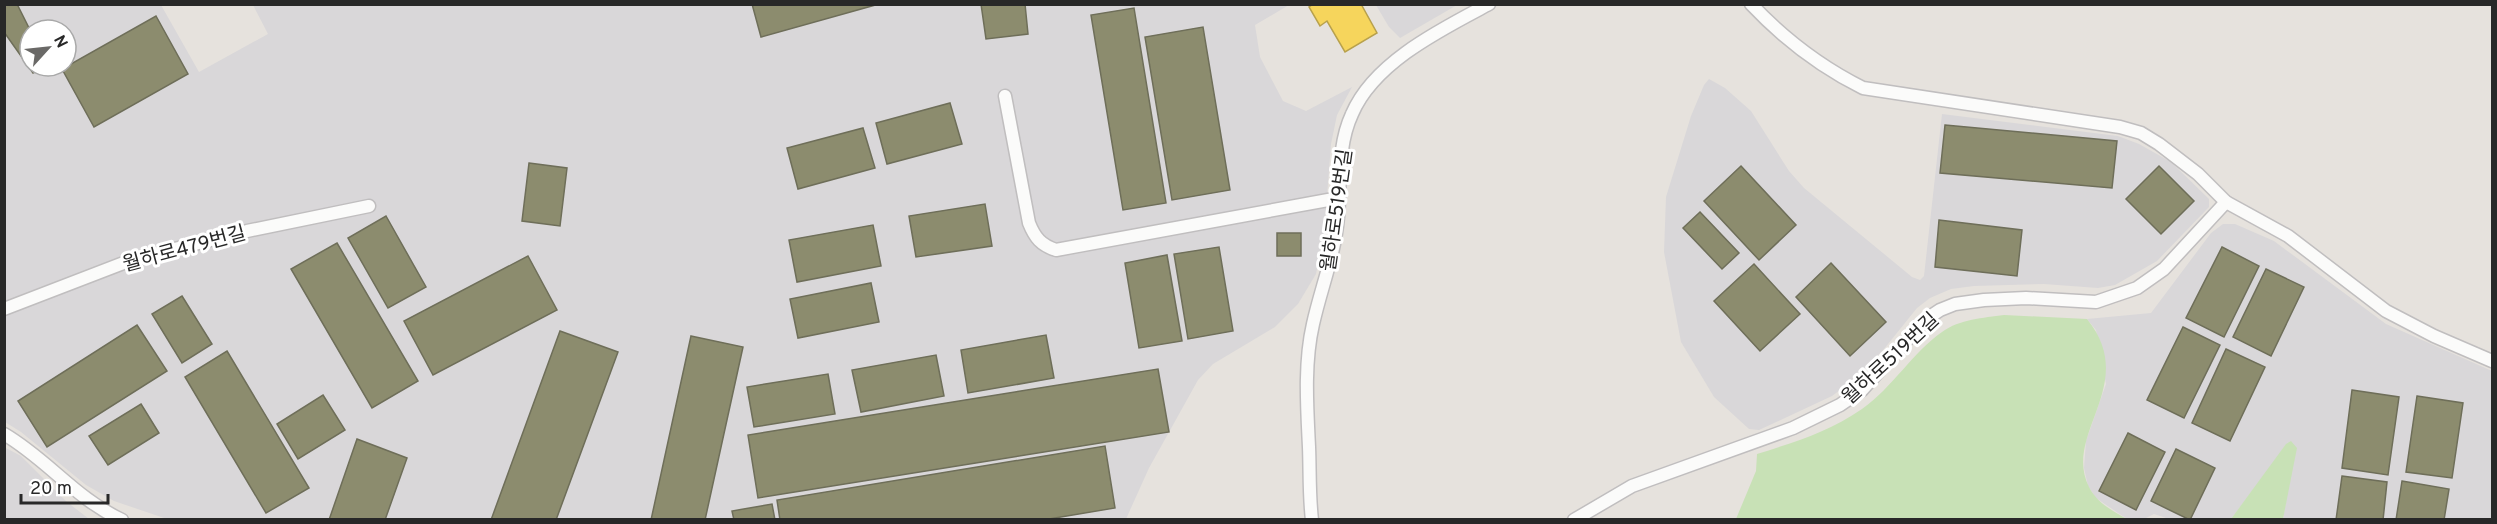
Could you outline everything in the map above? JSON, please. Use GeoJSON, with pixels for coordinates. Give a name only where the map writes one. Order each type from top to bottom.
{"type":"FeatureCollection","features":[{"type":"Feature","properties":{"kind":"lane","name":"월하로519번길"},"geometry":{"type":"LineString","coordinates":[[1312,519],[1307,374],[1313,324],[1328,274],[1339,198],[1340,159],[1352,114],[1368,88],[1418,44],[1489,4]]}},
{"type":"Feature","properties":{"kind":"lane"},"geometry":{"type":"LineString","coordinates":[[1751,4],[1803,50],[1838,75],[1863,88],[2109,125],[2141,133],[2198,174],[2226,201],[2288,236],[2386,311],[2434,336],[2493,361]]}},
{"type":"Feature","properties":{"kind":"lane"},"geometry":{"type":"LineString","coordinates":[[1005,96],[1029,223],[1034,237],[1044,246],[1056,250],[1339,198]]}},
{"type":"Feature","properties":{"kind":"lane","name":"월하로519번길"},"geometry":{"type":"LineString","coordinates":[[1574,519],[1632,486],[1792,428],[1840,405],[1862,390],[1925,320],[1940,310],[1955,304],[1984,300],[2026,298],[2096,302],[2137,288],[2164,269],[2226,201]]}},
{"type":"Feature","properties":{"kind":"lane","name":"월하로479번길"},"geometry":{"type":"LineString","coordinates":[[4,309],[134,259],[248,231],[369,206]]}},
{"type":"Feature","properties":{"kind":"lane"},"geometry":{"type":"LineString","coordinates":[[4,434],[28,448],[88,502],[122,519]]}},
{"type":"Feature","properties":{"kind":"shaded area"},"geometry":{"type":"Polygon","coordinates":[[[4,5],[161,5],[199,72],[268,34],[253,5],[1289,5],[1255,25],[1260,57],[1283,101],[1306,111],[1352,87],[1337,115],[1331,144],[1324,235],[1316,274],[1298,304],[1275,327],[1213,364],[1198,380],[1149,468],[1126,519],[167,519],[114,501],[86,485],[21,432],[5,422],[4,5]]]}},
{"type":"Feature","properties":{"kind":"shaded area"},"geometry":{"type":"Polygon","coordinates":[[[1376,5],[1457,5],[1400,38],[1389,27],[1376,5]]]}},
{"type":"Feature","properties":{"kind":"shaded area"},"geometry":{"type":"Polygon","coordinates":[[[1709,79],[1725,88],[1751,111],[1789,171],[1804,188],[1912,277],[1920,280],[1924,276],[1942,114],[2118,136],[2139,144],[2171,162],[2209,199],[2209,207],[2157,261],[2115,285],[2098,288],[2044,284],[1974,286],[1951,289],[1930,298],[1917,308],[1884,349],[1855,379],[1832,396],[1759,430],[1749,429],[1714,397],[1681,342],[1664,252],[1666,197],[1691,116],[1704,85],[1709,79]]]}},
{"type":"Feature","properties":{"kind":"shaded area"},"geometry":{"type":"Polygon","coordinates":[[[2223,224],[2235,224],[2274,241],[2386,324],[2492,371],[2492,519],[2283,519],[2288,487],[2259,482],[2231,519],[2169,519],[2154,514],[2144,519],[2127,519],[2096,498],[2088,486],[2084,468],[2086,441],[2106,384],[2096,330],[2087,319],[2151,313],[2211,233],[2223,224]]]}},
{"type":"Feature","properties":{"kind":"shaded area"},"geometry":{"type":"Polygon","coordinates":[[[4,447],[21,456],[67,502],[89,519],[5,519],[4,447]]]}},
{"type":"Feature","properties":{"kind":"green space"},"geometry":{"type":"Polygon","coordinates":[[[2004,315],[2087,319],[2101,343],[2106,365],[2104,387],[2090,428],[2083,467],[2089,487],[2096,498],[2127,519],[1736,519],[1756,471],[1757,454],[1798,441],[1850,417],[1883,391],[1931,340],[1956,324],[2004,315]]]}},
{"type":"Feature","properties":{"kind":"green space"},"geometry":{"type":"Polygon","coordinates":[[[2291,441],[2297,448],[2283,519],[2231,519],[2286,444],[2291,441]]]}},
{"type":"Feature","properties":{"kind":"building: 주거"},"geometry":{"type":"Polygon","coordinates":[[[1313,4],[1361,4],[1377,33],[1345,52],[1327,21],[1320,26],[1309,7],[1313,4]]]}},
{"type":"Feature","properties":{"kind":"building: 공업"},"geometry":{"type":"Polygon","coordinates":[[[4,4],[17,4],[24,18],[18,18],[18,52],[4,32],[4,4]]]}},
{"type":"Feature","properties":{"kind":"building: 공업"},"geometry":{"type":"Polygon","coordinates":[[[752,4],[879,4],[761,37],[752,4]]]}},
{"type":"Feature","properties":{"kind":"building: 공업"},"geometry":{"type":"Polygon","coordinates":[[[981,4],[1025,4],[1028,34],[986,39],[981,4]]]}},
{"type":"Feature","properties":{"kind":"building: 공업"},"geometry":{"type":"Polygon","coordinates":[[[1134,8],[1166,203],[1123,210],[1091,15],[1134,8]]]}},
{"type":"Feature","properties":{"kind":"building: 공업"},"geometry":{"type":"Polygon","coordinates":[[[156,16],[188,74],[94,127],[67,78],[78,78],[78,60],[156,16]]]}},
{"type":"Feature","properties":{"kind":"building: 공업"},"geometry":{"type":"Polygon","coordinates":[[[1203,27],[1230,190],[1172,200],[1145,37],[1203,27]]]}},
{"type":"Feature","properties":{"kind":"building: 공업"},"geometry":{"type":"Polygon","coordinates":[[[950,103],[962,144],[887,164],[876,123],[950,103]]]}},
{"type":"Feature","properties":{"kind":"building: 공업"},"geometry":{"type":"Polygon","coordinates":[[[1945,125],[2117,141],[2112,188],[1940,173],[1945,125]]]}},
{"type":"Feature","properties":{"kind":"building: 공업"},"geometry":{"type":"Polygon","coordinates":[[[863,128],[875,168],[798,189],[787,148],[863,128]]]}},
{"type":"Feature","properties":{"kind":"building: 공업"},"geometry":{"type":"Polygon","coordinates":[[[529,163],[567,168],[560,226],[522,221],[529,163]]]}},
{"type":"Feature","properties":{"kind":"building: 공업"},"geometry":{"type":"Polygon","coordinates":[[[1741,166],[1796,225],[1759,260],[1704,201],[1741,166]]]}},
{"type":"Feature","properties":{"kind":"building: 공업"},"geometry":{"type":"Polygon","coordinates":[[[2159,166],[2194,201],[2161,234],[2126,199],[2159,166]]]}},
{"type":"Feature","properties":{"kind":"building: 공업"},"geometry":{"type":"Polygon","coordinates":[[[985,204],[992,246],[916,257],[909,216],[985,204]]]}},
{"type":"Feature","properties":{"kind":"building: 공업"},"geometry":{"type":"Polygon","coordinates":[[[1700,212],[1739,253],[1722,269],[1683,228],[1700,212]]]}},
{"type":"Feature","properties":{"kind":"building: 공업"},"geometry":{"type":"Polygon","coordinates":[[[386,216],[426,287],[388,308],[348,238],[386,216]]]}},
{"type":"Feature","properties":{"kind":"building: 공업"},"geometry":{"type":"Polygon","coordinates":[[[1939,220],[2022,230],[2017,276],[1935,267],[1939,220]]]}},
{"type":"Feature","properties":{"kind":"building: 공업"},"geometry":{"type":"Polygon","coordinates":[[[873,225],[881,266],[797,282],[789,240],[873,225]]]}},
{"type":"Feature","properties":{"kind":"building: 공업"},"geometry":{"type":"Polygon","coordinates":[[[1277,233],[1301,233],[1301,256],[1277,256],[1277,233]]]}},
{"type":"Feature","properties":{"kind":"building: 공업"},"geometry":{"type":"Polygon","coordinates":[[[337,243],[418,381],[372,408],[291,269],[337,243]]]}},
{"type":"Feature","properties":{"kind":"building: 공업"},"geometry":{"type":"Polygon","coordinates":[[[1219,247],[1233,331],[1188,339],[1174,254],[1219,247]]]}},
{"type":"Feature","properties":{"kind":"building: 공업"},"geometry":{"type":"Polygon","coordinates":[[[2222,247],[2259,266],[2224,337],[2186,318],[2222,247]]]}},
{"type":"Feature","properties":{"kind":"building: 공업"},"geometry":{"type":"Polygon","coordinates":[[[1167,255],[1182,341],[1139,348],[1125,263],[1167,255]]]}},
{"type":"Feature","properties":{"kind":"building: 공업"},"geometry":{"type":"Polygon","coordinates":[[[528,256],[557,310],[433,375],[404,321],[528,256]]]}},
{"type":"Feature","properties":{"kind":"building: 공업"},"geometry":{"type":"Polygon","coordinates":[[[1831,263],[1886,322],[1850,356],[1796,297],[1831,263]]]}},
{"type":"Feature","properties":{"kind":"building: 공업"},"geometry":{"type":"Polygon","coordinates":[[[1754,264],[1800,314],[1760,351],[1714,301],[1754,264]]]}},
{"type":"Feature","properties":{"kind":"building: 공업"},"geometry":{"type":"Polygon","coordinates":[[[2266,269],[2304,287],[2271,356],[2233,337],[2266,269]]]}},
{"type":"Feature","properties":{"kind":"building: 공업"},"geometry":{"type":"Polygon","coordinates":[[[871,283],[879,322],[798,338],[790,299],[871,283]]]}},
{"type":"Feature","properties":{"kind":"building: 공업"},"geometry":{"type":"Polygon","coordinates":[[[182,296],[212,344],[182,363],[152,314],[182,296]]]}},
{"type":"Feature","properties":{"kind":"building: 공업"},"geometry":{"type":"Polygon","coordinates":[[[137,325],[167,371],[47,447],[18,401],[137,325]]]}},
{"type":"Feature","properties":{"kind":"building: 공업"},"geometry":{"type":"Polygon","coordinates":[[[2183,327],[2220,345],[2184,418],[2147,400],[2183,327]]]}},
{"type":"Feature","properties":{"kind":"building: 공업"},"geometry":{"type":"Polygon","coordinates":[[[560,331],[618,352],[556,520],[491,520],[560,331]]]}},
{"type":"Feature","properties":{"kind":"building: 공업"},"geometry":{"type":"Polygon","coordinates":[[[1046,335],[1054,378],[968,393],[961,350],[1046,335]]]}},
{"type":"Feature","properties":{"kind":"building: 공업"},"geometry":{"type":"Polygon","coordinates":[[[691,336],[743,347],[705,520],[651,520],[691,336]]]}},
{"type":"Feature","properties":{"kind":"building: 공업"},"geometry":{"type":"Polygon","coordinates":[[[2226,349],[2265,367],[2230,441],[2192,423],[2226,349]]]}},
{"type":"Feature","properties":{"kind":"building: 공업"},"geometry":{"type":"Polygon","coordinates":[[[227,351],[309,488],[266,513],[185,377],[227,351]]]}},
{"type":"Feature","properties":{"kind":"building: 공업"},"geometry":{"type":"Polygon","coordinates":[[[936,355],[944,396],[861,412],[852,370],[936,355]]]}},
{"type":"Feature","properties":{"kind":"building: 공업"},"geometry":{"type":"Polygon","coordinates":[[[1158,369],[1169,432],[758,498],[748,435],[1158,369]]]}},
{"type":"Feature","properties":{"kind":"building: 공업"},"geometry":{"type":"Polygon","coordinates":[[[828,374],[835,414],[754,427],[747,387],[828,374]]]}},
{"type":"Feature","properties":{"kind":"building: 공업"},"geometry":{"type":"Polygon","coordinates":[[[2352,390],[2399,397],[2388,475],[2342,468],[2352,390]]]}},
{"type":"Feature","properties":{"kind":"building: 공업"},"geometry":{"type":"Polygon","coordinates":[[[323,395],[345,430],[298,459],[277,424],[323,395]]]}},
{"type":"Feature","properties":{"kind":"building: 공업"},"geometry":{"type":"Polygon","coordinates":[[[2417,396],[2463,403],[2452,478],[2406,472],[2417,396]]]}},
{"type":"Feature","properties":{"kind":"building: 공업"},"geometry":{"type":"Polygon","coordinates":[[[141,404],[159,433],[108,465],[89,436],[141,404]]]}},
{"type":"Feature","properties":{"kind":"building: 공업"},"geometry":{"type":"Polygon","coordinates":[[[2128,433],[2165,452],[2136,510],[2099,491],[2128,433]]]}},
{"type":"Feature","properties":{"kind":"building: 공업"},"geometry":{"type":"Polygon","coordinates":[[[357,439],[407,458],[385,520],[329,520],[357,439]]]}},
{"type":"Feature","properties":{"kind":"building: 공업"},"geometry":{"type":"Polygon","coordinates":[[[1105,446],[1115,508],[1043,520],[780,520],[777,500],[1105,446]]]}},
{"type":"Feature","properties":{"kind":"building: 공업"},"geometry":{"type":"Polygon","coordinates":[[[2176,449],[2215,468],[2190,520],[2151,501],[2176,449]]]}},
{"type":"Feature","properties":{"kind":"building: 공업"},"geometry":{"type":"Polygon","coordinates":[[[2342,476],[2387,482],[2383,520],[2336,520],[2342,476]]]}},
{"type":"Feature","properties":{"kind":"building: 공업"},"geometry":{"type":"Polygon","coordinates":[[[2402,481],[2449,489],[2444,520],[2396,520],[2402,481]]]}},
{"type":"Feature","properties":{"kind":"building: 공업"},"geometry":{"type":"Polygon","coordinates":[[[772,504],[775,520],[734,520],[732,511],[772,504]]]}}]}
